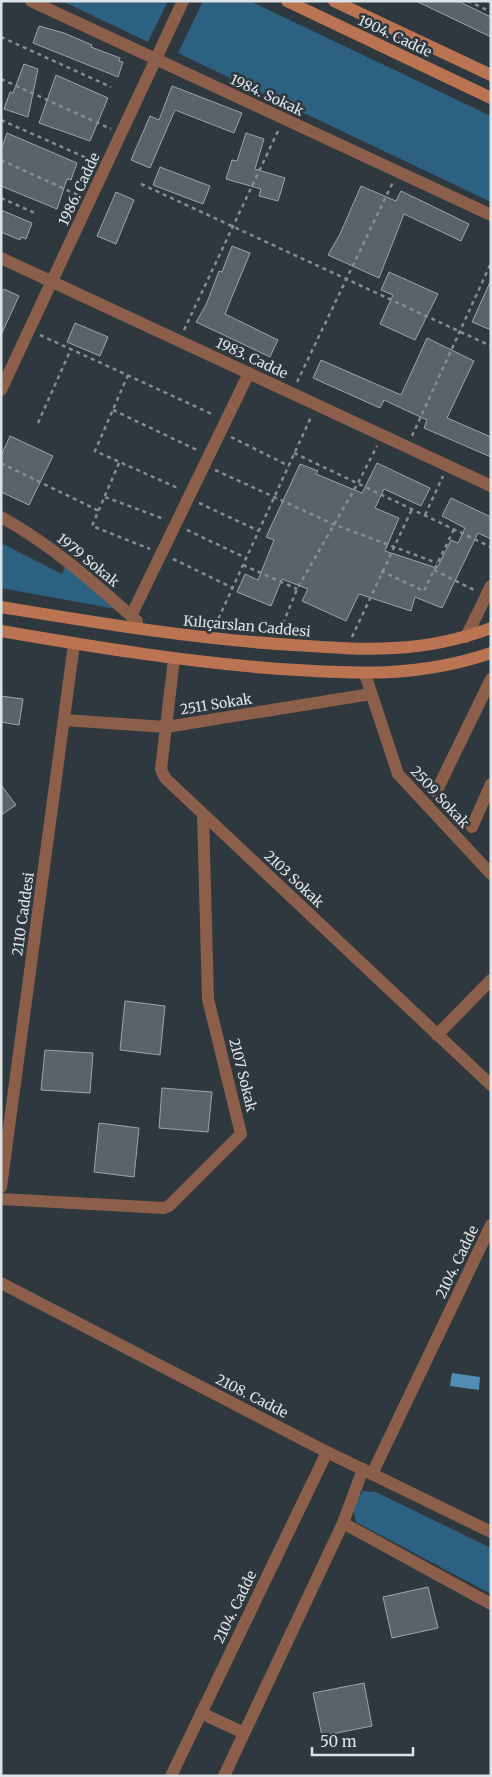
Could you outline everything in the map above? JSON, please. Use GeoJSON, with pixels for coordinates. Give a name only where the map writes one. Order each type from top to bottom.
{"type":"FeatureCollection","features":[{"type":"Feature","properties":{"kind":"main road","name":"1904. Cadde"},"geometry":{"type":"LineString","coordinates":[[287,1],[491,98]]}},
{"type":"Feature","properties":{"kind":"main road","name":"1904. Cadde"},"geometry":{"type":"LineString","coordinates":[[334,1],[491,75]]}},
{"type":"Feature","properties":{"kind":"main road","name":"Kılıçarslan Caddesi"},"geometry":{"type":"LineString","coordinates":[[1,607],[150,632],[209,639],[346,648],[422,647],[466,637],[491,628]]}},
{"type":"Feature","properties":{"kind":"main road"},"geometry":{"type":"LineString","coordinates":[[1,631],[174,659],[365,674],[433,668],[464,662],[491,653]]}},
{"type":"Feature","properties":{"kind":"street","name":"1984. Sokak"},"geometry":{"type":"LineString","coordinates":[[31,1],[491,215]]}},
{"type":"Feature","properties":{"kind":"street","name":"1986. Cadde"},"geometry":{"type":"LineString","coordinates":[[1,390],[183,1]]}},
{"type":"Feature","properties":{"kind":"street","name":"1983. Cadde"},"geometry":{"type":"LineString","coordinates":[[1,258],[491,486]]}},
{"type":"Feature","properties":{"kind":"street"},"geometry":{"type":"LineString","coordinates":[[131,616],[249,373]]}},
{"type":"Feature","properties":{"kind":"street","name":"1979 Sokak"},"geometry":{"type":"LineString","coordinates":[[1,518],[69,562],[150,632]]}},
{"type":"Feature","properties":{"kind":"street"},"geometry":{"type":"LineString","coordinates":[[466,637],[488,591]]}},
{"type":"Feature","properties":{"kind":"street","name":"2110 Caddesi"},"geometry":{"type":"LineString","coordinates":[[1,1188],[74,644]]}},
{"type":"Feature","properties":{"kind":"street","name":"2103 Sokak"},"geometry":{"type":"LineString","coordinates":[[174,659],[161,769],[162,774],[491,1085]]}},
{"type":"Feature","properties":{"kind":"street","name":"2509 Sokak"},"geometry":{"type":"LineString","coordinates":[[365,674],[398,774],[491,874]]}},
{"type":"Feature","properties":{"kind":"street"},"geometry":{"type":"LineString","coordinates":[[436,792],[491,679]]}},
{"type":"Feature","properties":{"kind":"street","name":"2511 Sokak"},"geometry":{"type":"LineString","coordinates":[[64,720],[166,727],[371,694]]}},
{"type":"Feature","properties":{"kind":"street"},"geometry":{"type":"LineString","coordinates":[[472,826],[491,784]]}},
{"type":"Feature","properties":{"kind":"street","name":"2107 Sokak"},"geometry":{"type":"LineString","coordinates":[[1,1199],[164,1208],[170,1206],[238,1138],[241,1128],[208,999],[203,814]]}},
{"type":"Feature","properties":{"kind":"street"},"geometry":{"type":"LineString","coordinates":[[437,1035],[491,980]]}},
{"type":"Feature","properties":{"kind":"street","name":"2104. Cadde"},"geometry":{"type":"LineString","coordinates":[[224,1776],[343,1523],[491,1225]]}},
{"type":"Feature","properties":{"kind":"street","name":"2108. Cadde"},"geometry":{"type":"LineString","coordinates":[[1,1283],[326,1452],[491,1532]]}},
{"type":"Feature","properties":{"kind":"street","name":"2104. Cadde"},"geometry":{"type":"LineString","coordinates":[[171,1776],[326,1452]]}},
{"type":"Feature","properties":{"kind":"street"},"geometry":{"type":"LineString","coordinates":[[343,1523],[491,1604]]}},
{"type":"Feature","properties":{"kind":"street"},"geometry":{"type":"LineString","coordinates":[[201,1713],[244,1733]]}},
{"type":"Feature","properties":{"kind":"path"},"geometry":{"type":"LineString","coordinates":[[468,1],[491,12]]}},
{"type":"Feature","properties":{"kind":"path"},"geometry":{"type":"LineString","coordinates":[[1,37],[111,87]]}},
{"type":"Feature","properties":{"kind":"path"},"geometry":{"type":"LineString","coordinates":[[1,79],[121,134]]}},
{"type":"Feature","properties":{"kind":"path"},"geometry":{"type":"LineString","coordinates":[[179,340],[284,119]]}},
{"type":"Feature","properties":{"kind":"path"},"geometry":{"type":"LineString","coordinates":[[1,120],[89,159]]}},
{"type":"Feature","properties":{"kind":"path"},"geometry":{"type":"LineString","coordinates":[[1,160],[90,201]]}},
{"type":"Feature","properties":{"kind":"path"},"geometry":{"type":"LineString","coordinates":[[292,393],[398,172]]}},
{"type":"Feature","properties":{"kind":"path"},"geometry":{"type":"LineString","coordinates":[[141,184],[491,346]]}},
{"type":"Feature","properties":{"kind":"path"},"geometry":{"type":"LineString","coordinates":[[1,198],[37,214]]}},
{"type":"Feature","properties":{"kind":"path"},"geometry":{"type":"LineString","coordinates":[[407,446],[491,262]]}},
{"type":"Feature","properties":{"kind":"path"},"geometry":{"type":"LineString","coordinates":[[30,330],[226,420]]}},
{"type":"Feature","properties":{"kind":"path"},"geometry":{"type":"LineString","coordinates":[[38,423],[71,349]]}},
{"type":"Feature","properties":{"kind":"path"},"geometry":{"type":"LineString","coordinates":[[128,375],[94,451],[259,531]]}},
{"type":"Feature","properties":{"kind":"path"},"geometry":{"type":"LineString","coordinates":[[209,639],[317,404]]}},
{"type":"Feature","properties":{"kind":"path"},"geometry":{"type":"LineString","coordinates":[[113,410],[274,497],[392,548],[437,563]]}},
{"type":"Feature","properties":{"kind":"path"},"geometry":{"type":"LineString","coordinates":[[220,432],[289,466]]}},
{"type":"Feature","properties":{"kind":"path"},"geometry":{"type":"LineString","coordinates":[[275,644],[297,589],[358,483],[382,435]]}},
{"type":"Feature","properties":{"kind":"path"},"geometry":{"type":"LineString","coordinates":[[294,453],[491,547]]}},
{"type":"Feature","properties":{"kind":"path"},"geometry":{"type":"LineString","coordinates":[[119,462],[92,526],[162,554],[233,588]]}},
{"type":"Feature","properties":{"kind":"path"},"geometry":{"type":"LineString","coordinates":[[1,463],[99,511]]}},
{"type":"Feature","properties":{"kind":"path"},"geometry":{"type":"LineString","coordinates":[[425,515],[448,465]]}},
{"type":"Feature","properties":{"kind":"path"},"geometry":{"type":"LineString","coordinates":[[346,648],[412,509]]}},
{"type":"Feature","properties":{"kind":"path"},"geometry":{"type":"LineString","coordinates":[[382,571],[424,591],[454,529]]}},
{"type":"Feature","properties":{"kind":"path"},"geometry":{"type":"LineString","coordinates":[[243,565],[297,589]]}},
{"type":"Feature","properties":{"kind":"path"},"geometry":{"type":"LineString","coordinates":[[434,570],[488,591]]}},
{"type":"Feature","properties":{"kind":"shaded area"},"geometry":{"type":"Polygon","coordinates":[[[62,1],[168,1],[148,42],[62,1]]]}},
{"type":"Feature","properties":{"kind":"shaded area"},"geometry":{"type":"Polygon","coordinates":[[[203,1],[250,1],[491,116],[491,202],[178,53],[203,1]]]}},
{"type":"Feature","properties":{"kind":"shaded area"},"geometry":{"type":"Polygon","coordinates":[[[1,543],[62,574],[65,566],[116,609],[1,588],[1,543]]]}},
{"type":"Feature","properties":{"kind":"shaded area"},"geometry":{"type":"Polygon","coordinates":[[[452,1373],[480,1377],[479,1390],[450,1386],[452,1373]]]}},
{"type":"Feature","properties":{"kind":"shaded area"},"geometry":{"type":"Polygon","coordinates":[[[363,1491],[376,1492],[491,1548],[491,1594],[356,1522],[353,1507],[363,1491]]]}},
{"type":"Feature","properties":{"kind":"building"},"geometry":{"type":"Polygon","coordinates":[[[416,1],[458,1],[491,17],[491,37],[416,1]]]}},
{"type":"Feature","properties":{"kind":"building"},"geometry":{"type":"Polygon","coordinates":[[[39,26],[64,33],[92,45],[91,47],[120,58],[119,61],[123,62],[118,77],[33,43],[39,26]]]}},
{"type":"Feature","properties":{"kind":"building"},"geometry":{"type":"Polygon","coordinates":[[[24,64],[38,69],[28,117],[4,109],[10,92],[13,93],[24,64]]]}},
{"type":"Feature","properties":{"kind":"building"},"geometry":{"type":"Polygon","coordinates":[[[56,75],[108,98],[90,141],[39,123],[56,75]]]}},
{"type":"Feature","properties":{"kind":"building"},"geometry":{"type":"Polygon","coordinates":[[[172,86],[242,113],[234,133],[175,110],[150,168],[131,160],[150,116],[159,120],[172,86]]]}},
{"type":"Feature","properties":{"kind":"building"},"geometry":{"type":"Polygon","coordinates":[[[7,133],[77,163],[71,180],[67,179],[57,209],[1,186],[1,150],[7,133]]]}},
{"type":"Feature","properties":{"kind":"building"},"geometry":{"type":"Polygon","coordinates":[[[246,133],[264,139],[255,169],[285,178],[278,201],[259,196],[261,189],[226,179],[232,160],[237,161],[246,133]]]}},
{"type":"Feature","properties":{"kind":"building"},"geometry":{"type":"Polygon","coordinates":[[[160,167],[210,186],[203,204],[153,185],[160,167]]]}},
{"type":"Feature","properties":{"kind":"building"},"geometry":{"type":"Polygon","coordinates":[[[361,186],[396,201],[401,191],[469,224],[461,241],[404,214],[379,278],[328,255],[340,234],[361,186]]]}},
{"type":"Feature","properties":{"kind":"building"},"geometry":{"type":"Polygon","coordinates":[[[116,192],[134,200],[116,244],[97,236],[116,192]]]}},
{"type":"Feature","properties":{"kind":"building"},"geometry":{"type":"Polygon","coordinates":[[[1,210],[32,223],[26,239],[21,237],[20,240],[1,232],[1,210]]]}},
{"type":"Feature","properties":{"kind":"building"},"geometry":{"type":"Polygon","coordinates":[[[232,246],[250,253],[225,314],[278,340],[270,357],[196,322],[206,305],[219,271],[222,272],[232,246]]]}},
{"type":"Feature","properties":{"kind":"building"},"geometry":{"type":"Polygon","coordinates":[[[389,272],[438,294],[415,340],[380,324],[393,295],[381,290],[389,272]]]}},
{"type":"Feature","properties":{"kind":"building"},"geometry":{"type":"Polygon","coordinates":[[[491,280],[491,330],[472,322],[491,280]]]}},
{"type":"Feature","properties":{"kind":"building"},"geometry":{"type":"Polygon","coordinates":[[[4,289],[19,296],[1,335],[1,295],[4,289]]]}},
{"type":"Feature","properties":{"kind":"building"},"geometry":{"type":"Polygon","coordinates":[[[75,323],[108,337],[100,356],[67,342],[75,323]]]}},
{"type":"Feature","properties":{"kind":"building"},"geometry":{"type":"Polygon","coordinates":[[[427,338],[474,361],[447,418],[491,437],[491,457],[424,428],[427,420],[384,400],[380,408],[313,378],[321,360],[401,395],[427,338]]]}},
{"type":"Feature","properties":{"kind":"building"},"geometry":{"type":"Polygon","coordinates":[[[10,436],[53,456],[29,505],[1,492],[1,456],[10,436]]]}},
{"type":"Feature","properties":{"kind":"building"},"geometry":{"type":"Polygon","coordinates":[[[377,463],[430,488],[421,506],[384,489],[375,508],[399,518],[385,551],[437,568],[451,540],[458,543],[465,528],[442,516],[451,498],[491,517],[491,539],[478,533],[442,608],[415,597],[411,611],[359,594],[346,621],[302,601],[308,589],[282,579],[271,606],[237,592],[245,574],[258,580],[274,540],[266,537],[300,464],[318,471],[316,474],[362,493],[377,463]]]}},
{"type":"Feature","properties":{"kind":"building"},"geometry":{"type":"Polygon","coordinates":[[[1,696],[23,699],[19,725],[1,722],[1,696]]]}},
{"type":"Feature","properties":{"kind":"building"},"geometry":{"type":"Polygon","coordinates":[[[1,785],[16,805],[1,815],[1,785]]]}},
{"type":"Feature","properties":{"kind":"building"},"geometry":{"type":"Polygon","coordinates":[[[125,1001],[165,1006],[160,1055],[120,1050],[125,1001]]]}},
{"type":"Feature","properties":{"kind":"building"},"geometry":{"type":"Polygon","coordinates":[[[45,1050],[93,1053],[90,1093],[41,1090],[45,1050]]]}},
{"type":"Feature","properties":{"kind":"building"},"geometry":{"type":"Polygon","coordinates":[[[162,1088],[212,1092],[208,1132],[159,1128],[162,1088]]]}},
{"type":"Feature","properties":{"kind":"building"},"geometry":{"type":"Polygon","coordinates":[[[99,1123],[139,1128],[134,1177],[94,1172],[99,1123]]]}},
{"type":"Feature","properties":{"kind":"building"},"geometry":{"type":"Polygon","coordinates":[[[428,1587],[438,1628],[392,1638],[383,1597],[428,1587]]]}},
{"type":"Feature","properties":{"kind":"building"},"geometry":{"type":"Polygon","coordinates":[[[364,1683],[372,1726],[322,1736],[313,1693],[364,1683]]]}}]}
